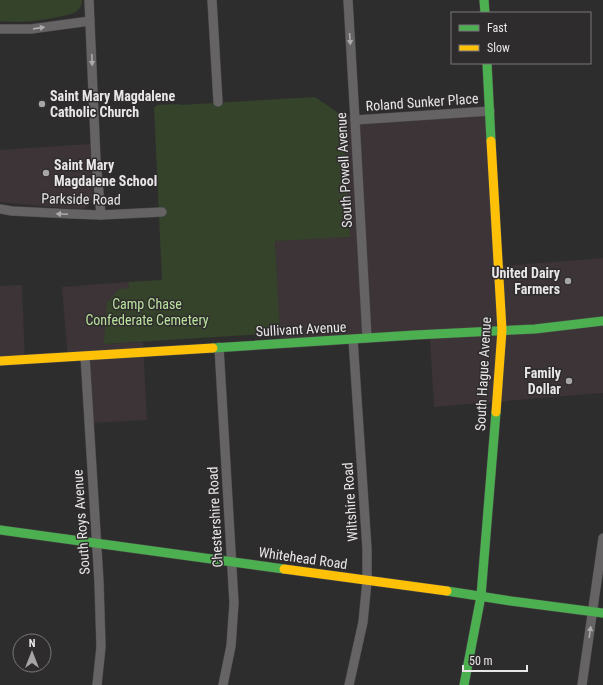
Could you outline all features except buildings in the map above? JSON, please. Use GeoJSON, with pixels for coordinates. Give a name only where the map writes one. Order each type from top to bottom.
{"type":"FeatureCollection","features":[{"type":"Feature","properties":{"kind":"street"},"geometry":{"type":"LineString","coordinates":[[89,0],[96,161],[101,215]]}},
{"type":"Feature","properties":{"kind":"street"},"geometry":{"type":"LineString","coordinates":[[212,0],[218,102]]}},
{"type":"Feature","properties":{"kind":"street","name":"South Powell Avenue"},"geometry":{"type":"LineString","coordinates":[[348,0],[367,338]]}},
{"type":"Feature","properties":{"kind":"street"},"geometry":{"type":"LineString","coordinates":[[484,0],[485,12]]}},
{"type":"Feature","properties":{"kind":"street"},"geometry":{"type":"LineString","coordinates":[[0,29],[32,29],[90,21]]}},
{"type":"Feature","properties":{"kind":"street","name":"South Hague Avenue"},"geometry":{"type":"LineString","coordinates":[[464,685],[481,596],[502,330],[487,64]]}},
{"type":"Feature","properties":{"kind":"street","name":"Roland Sunker Place"},"geometry":{"type":"LineString","coordinates":[[355,120],[490,111]]}},
{"type":"Feature","properties":{"kind":"street","name":"Parkside Road"},"geometry":{"type":"LineString","coordinates":[[0,209],[12,211],[101,215],[162,212]]}},
{"type":"Feature","properties":{"kind":"street","name":"Sullivant Avenue"},"geometry":{"type":"LineString","coordinates":[[0,362],[559,327],[603,321]]}},
{"type":"Feature","properties":{"kind":"street","name":"Wiltshire Road"},"geometry":{"type":"LineString","coordinates":[[349,685],[363,622],[367,581],[366,534],[353,339]]}},
{"type":"Feature","properties":{"kind":"street","name":"Chestershire Road"},"geometry":{"type":"LineString","coordinates":[[219,348],[234,603],[231,646],[224,685]]}},
{"type":"Feature","properties":{"kind":"street","name":"South Roys Avenue"},"geometry":{"type":"LineString","coordinates":[[85,356],[99,582],[101,647],[97,685]]}},
{"type":"Feature","properties":{"kind":"street","name":"Whitehead Road"},"geometry":{"type":"LineString","coordinates":[[0,530],[603,613]]}},
{"type":"Feature","properties":{"kind":"street"},"geometry":{"type":"LineString","coordinates":[[582,685],[603,538]]}},
{"type":"Feature","properties":{"kind":"shaded area"},"geometry":{"type":"Polygon","coordinates":[[[492,107],[501,266],[603,258],[603,393],[434,407],[430,339],[280,349],[275,240],[350,237],[343,116],[492,107]]]}},
{"type":"Feature","properties":{"kind":"shaded area","name":"Saint Mary Magdalene School"},"geometry":{"type":"Polygon","coordinates":[[[90,144],[93,197],[89,205],[82,210],[0,202],[0,150],[90,144]]]}},
{"type":"Feature","properties":{"kind":"shaded area"},"geometry":{"type":"Polygon","coordinates":[[[128,282],[129,288],[104,344],[143,342],[147,420],[91,423],[88,360],[68,361],[62,287],[128,282]]]}},
{"type":"Feature","properties":{"kind":"shaded area"},"geometry":{"type":"Polygon","coordinates":[[[22,285],[25,363],[0,365],[0,286],[22,285]]]}},
{"type":"Feature","properties":{"kind":"green space"},"geometry":{"type":"Polygon","coordinates":[[[0,0],[82,0],[79,9],[72,14],[54,18],[16,22],[0,21],[0,0]]]}},
{"type":"Feature","properties":{"kind":"green space","name":"Camp Chase Confederate Cemetery"},"geometry":{"type":"Polygon","coordinates":[[[315,97],[343,116],[350,237],[275,241],[280,333],[104,344],[107,303],[119,289],[129,288],[128,282],[162,280],[154,107],[156,107],[156,105],[180,105],[315,97]]]}},
{"type":"Feature","properties":{"kind":"traffic: fast"},"geometry":{"type":"LineString","coordinates":[[484,0],[485,12]]}},
{"type":"Feature","properties":{"kind":"traffic: fast"},"geometry":{"type":"LineString","coordinates":[[487,64],[491,141]]}},
{"type":"Feature","properties":{"kind":"traffic: fast"},"geometry":{"type":"LineString","coordinates":[[213,348],[535,329],[603,321]]}},
{"type":"Feature","properties":{"kind":"traffic: fast"},"geometry":{"type":"LineString","coordinates":[[464,685],[481,596],[496,412]]}},
{"type":"Feature","properties":{"kind":"traffic: fast"},"geometry":{"type":"LineString","coordinates":[[0,530],[284,569]]}},
{"type":"Feature","properties":{"kind":"traffic: fast"},"geometry":{"type":"LineString","coordinates":[[447,591],[603,613]]}},
{"type":"Feature","properties":{"kind":"traffic: slow"},"geometry":{"type":"LineString","coordinates":[[491,141],[502,330],[496,412]]}},
{"type":"Feature","properties":{"kind":"traffic: slow"},"geometry":{"type":"LineString","coordinates":[[0,361],[213,348]]}},
{"type":"Feature","properties":{"kind":"traffic: slow"},"geometry":{"type":"LineString","coordinates":[[284,569],[447,591]]}},
{"type":"Feature","properties":{"kind":"place","name":"Saint Mary Magdalene Catholic Church"},"geometry":{"type":"Point","coordinates":[42,104]}},
{"type":"Feature","properties":{"kind":"place","name":"Saint Mary Magdalene School"},"geometry":{"type":"Point","coordinates":[46,173]}},
{"type":"Feature","properties":{"kind":"place","name":"United Dairy Farmers"},"geometry":{"type":"Point","coordinates":[568,281]}},
{"type":"Feature","properties":{"kind":"place","name":"Family Dollar"},"geometry":{"type":"Point","coordinates":[569,381]}}]}
